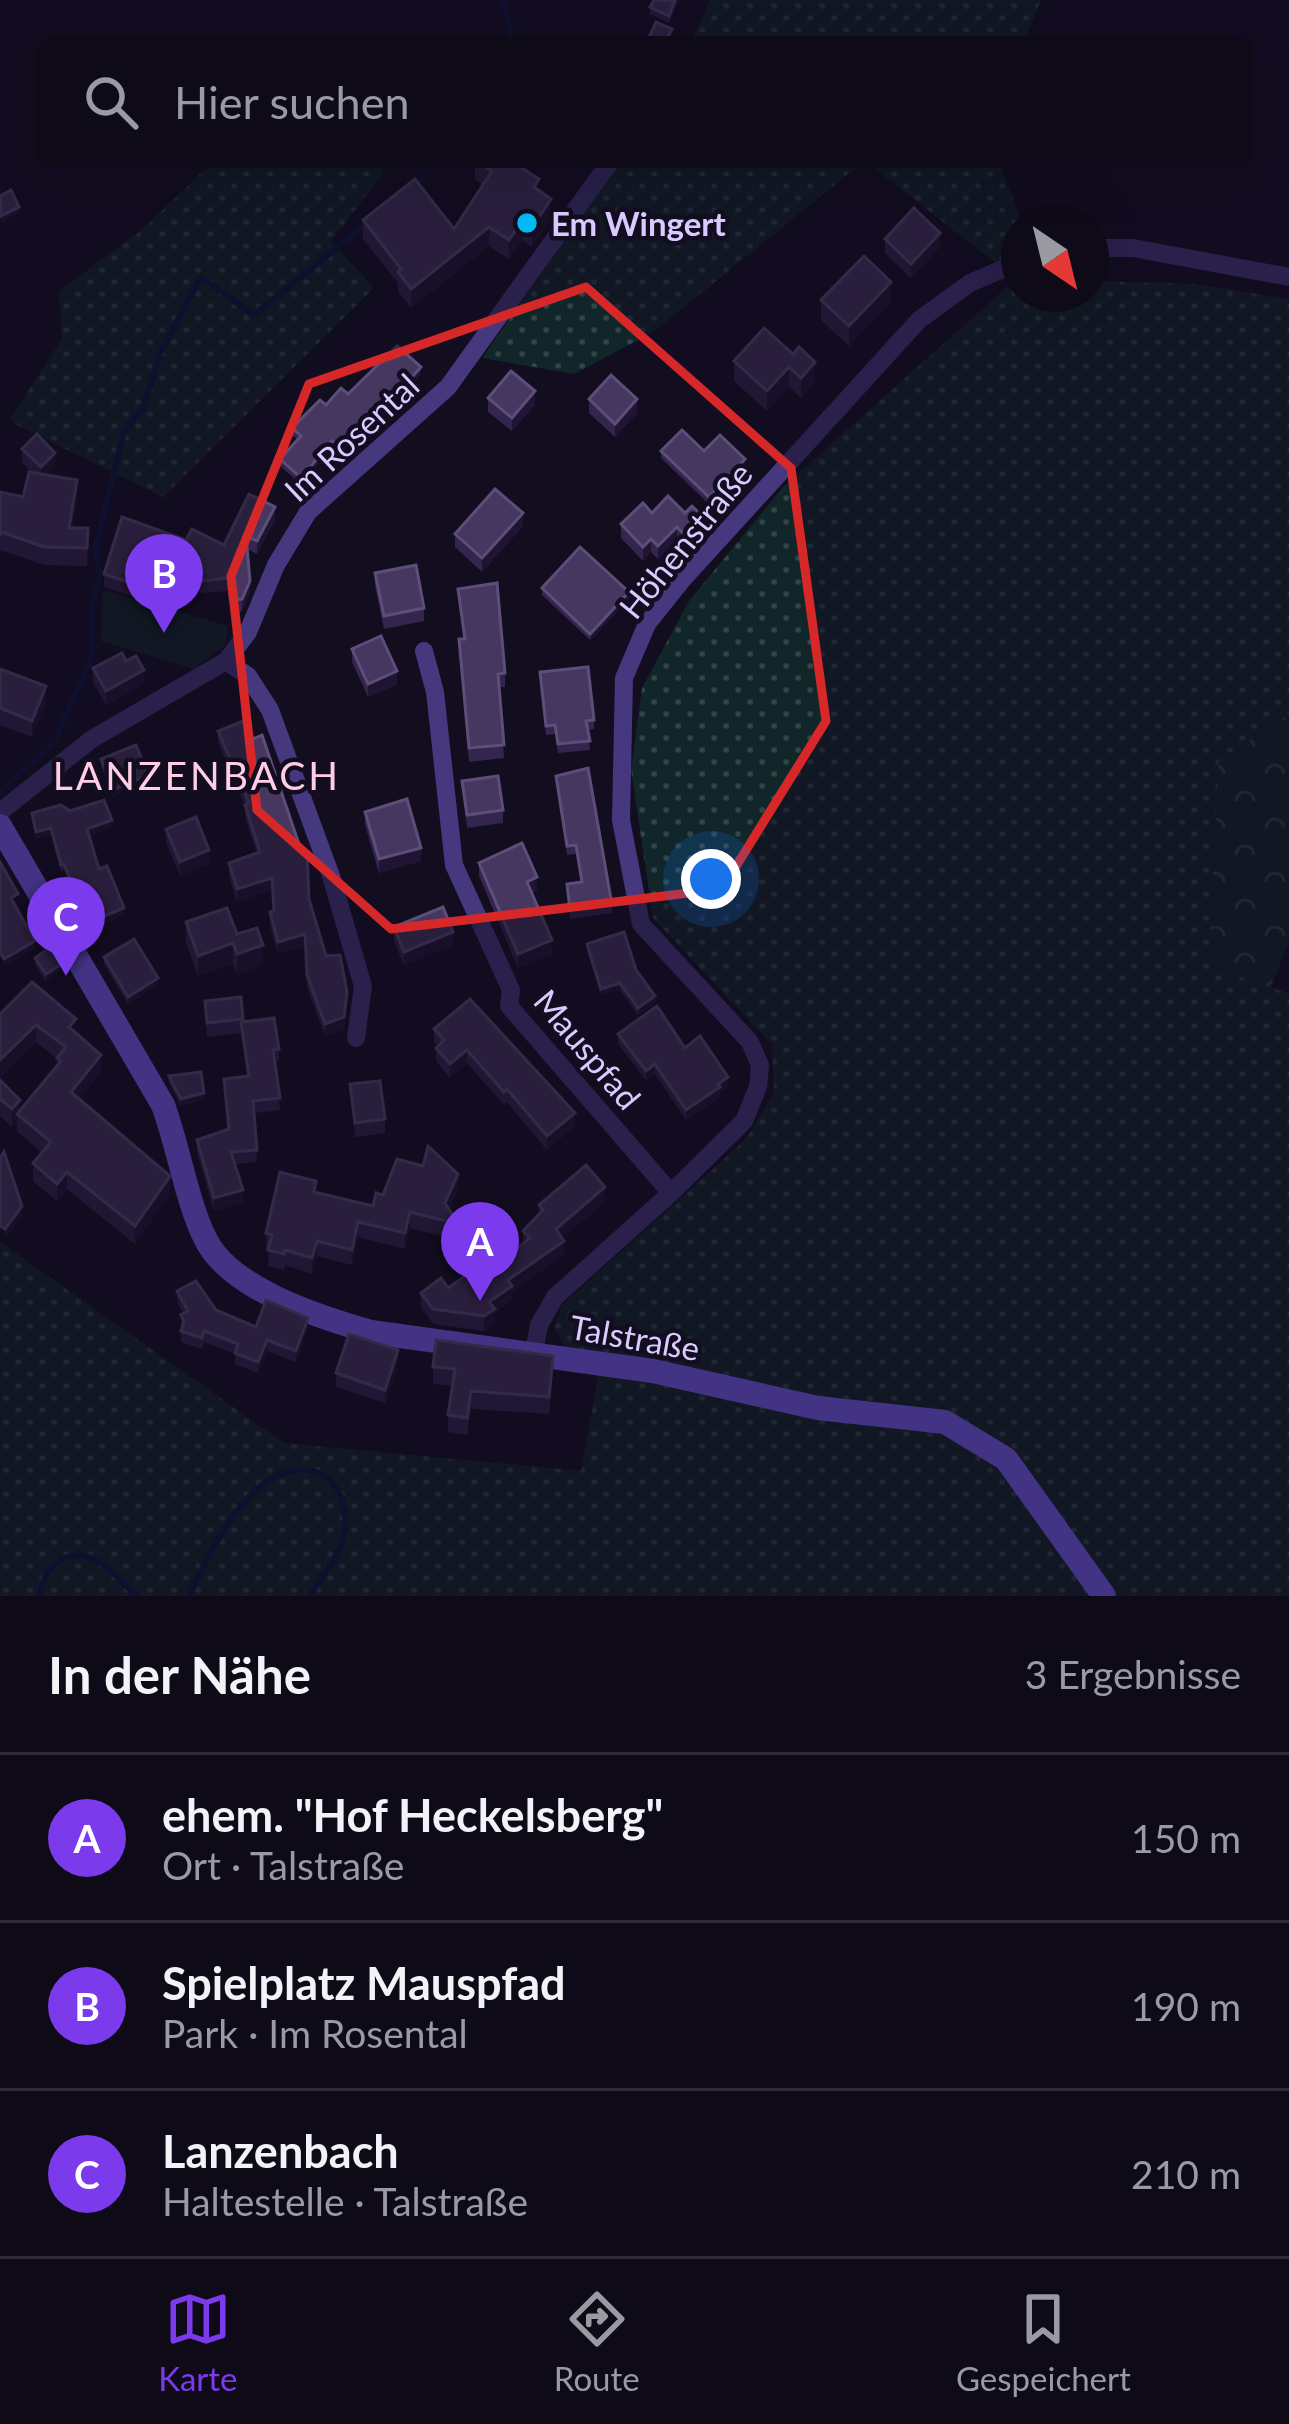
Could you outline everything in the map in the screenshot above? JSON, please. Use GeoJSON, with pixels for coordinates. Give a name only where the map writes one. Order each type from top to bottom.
{"type":"FeatureCollection","features":[{"type":"Feature","properties":{"kind":"main road","name":"Talstraße"},"geometry":{"type":"LineString","coordinates":[[0,826],[163,1105],[201,1231],[232,1274],[326,1319],[370,1332],[652,1371],[818,1408],[945,1422],[1006,1459],[1104,1596]]}},
{"type":"Feature","properties":{"kind":"street","name":"Im Rosental"},"geometry":{"type":"LineString","coordinates":[[0,812],[92,739],[226,661],[248,632],[276,565],[308,512],[448,387],[606,168]]}},
{"type":"Feature","properties":{"kind":"street"},"geometry":{"type":"LineString","coordinates":[[1109,248],[1133,248],[1289,277]]}},
{"type":"Feature","properties":{"kind":"street","name":"Höhenstraße"},"geometry":{"type":"LineString","coordinates":[[534,1352],[539,1325],[555,1297],[745,1121],[758,1087],[760,1065],[750,1042],[640,924],[621,820],[624,678],[647,623],[919,320],[970,283],[1001,270]]}},
{"type":"Feature","properties":{"kind":"street","name":"Mauspfad"},"geometry":{"type":"LineString","coordinates":[[424,651],[436,692],[454,865],[511,990],[509,1006],[671,1193]]}},
{"type":"Feature","properties":{"kind":"street"},"geometry":{"type":"LineString","coordinates":[[226,661],[248,676],[270,710],[331,876],[363,986],[356,1038]]}},
{"type":"Feature","properties":{"kind":"highlighted area"},"geometry":{"type":"Polygon","coordinates":[[[586,287],[791,468],[826,721],[722,889],[391,929],[257,810],[231,576],[309,384],[586,287]]]}},
{"type":"Feature","properties":{"kind":"green space"},"geometry":{"type":"Polygon","coordinates":[[[710,0],[1041,0],[1026,36],[694,36],[710,0]]]}},
{"type":"Feature","properties":{"kind":"green space"},"geometry":{"type":"Polygon","coordinates":[[[382,168],[385,171],[331,241],[374,288],[163,497],[11,418],[62,339],[59,291],[142,230],[203,171],[382,168]]]}},
{"type":"Feature","properties":{"kind":"green space"},"geometry":{"type":"Polygon","coordinates":[[[616,168],[856,168],[653,332],[574,374],[482,358],[616,168]]]}},
{"type":"Feature","properties":{"kind":"green space"},"geometry":{"type":"Polygon","coordinates":[[[874,168],[1001,168],[1015,204],[1001,204],[1001,267],[874,168]]]}},
{"type":"Feature","properties":{"kind":"green space"},"geometry":{"type":"Polygon","coordinates":[[[1109,282],[1197,284],[1289,299],[1289,941],[1271,987],[1289,994],[1289,1596],[0,1596],[0,1242],[284,1443],[581,1471],[598,1378],[554,1328],[562,1305],[746,1139],[774,1093],[772,1045],[653,918],[631,769],[642,688],[689,601],[783,487],[1001,292],[1001,312],[1109,312],[1109,282]]]}},
{"type":"Feature","properties":{"kind":"green space"},"geometry":{"type":"Polygon","coordinates":[[[103,590],[228,626],[225,645],[194,669],[101,641],[103,590]]]}},
{"type":"Feature","properties":{"kind":"green space"},"geometry":{"type":"Polygon","coordinates":[[[1289,714],[1289,941],[1270,988],[1208,964],[1219,761],[1289,714]]]}},
{"type":"Feature","properties":{"kind":"building"},"geometry":{"type":"Polygon","coordinates":[[[654,0],[675,0],[669,16],[650,7],[654,0]]]}},
{"type":"Feature","properties":{"kind":"building"},"geometry":{"type":"Polygon","coordinates":[[[656,22],[672,29],[669,36],[650,36],[656,22]]]}},
{"type":"Feature","properties":{"kind":"building"},"geometry":{"type":"Polygon","coordinates":[[[487,168],[522,168],[539,179],[534,187],[551,199],[532,228],[522,221],[509,240],[489,227],[411,289],[363,220],[415,179],[454,229],[492,171],[487,168]]]}},
{"type":"Feature","properties":{"kind":"building"},"geometry":{"type":"Polygon","coordinates":[[[11,190],[19,207],[1,216],[0,196],[11,190]]]}},
{"type":"Feature","properties":{"kind":"building"},"geometry":{"type":"Polygon","coordinates":[[[914,208],[940,233],[911,264],[885,239],[914,208]]]}},
{"type":"Feature","properties":{"kind":"building"},"geometry":{"type":"Polygon","coordinates":[[[864,256],[891,282],[849,326],[821,300],[864,256]]]}},
{"type":"Feature","properties":{"kind":"building"},"geometry":{"type":"Polygon","coordinates":[[[764,328],[793,354],[799,347],[815,362],[801,378],[789,367],[767,391],[734,361],[764,328]]]}},
{"type":"Feature","properties":{"kind":"building"},"geometry":{"type":"Polygon","coordinates":[[[397,346],[421,367],[368,427],[364,423],[339,447],[332,441],[301,478],[280,459],[301,436],[292,428],[320,400],[326,405],[341,388],[348,394],[397,346]]]}},
{"type":"Feature","properties":{"kind":"building"},"geometry":{"type":"Polygon","coordinates":[[[511,371],[535,391],[512,418],[488,398],[511,371]]]}},
{"type":"Feature","properties":{"kind":"building"},"geometry":{"type":"Polygon","coordinates":[[[611,375],[637,399],[615,424],[589,399],[611,375]]]}},
{"type":"Feature","properties":{"kind":"building"},"geometry":{"type":"Polygon","coordinates":[[[682,430],[704,451],[720,435],[745,459],[709,497],[661,451],[682,430]]]}},
{"type":"Feature","properties":{"kind":"building"},"geometry":{"type":"Polygon","coordinates":[[[37,434],[55,453],[41,467],[22,449],[37,434]]]}},
{"type":"Feature","properties":{"kind":"building"},"geometry":{"type":"Polygon","coordinates":[[[29,472],[77,480],[69,528],[88,528],[87,548],[44,547],[1,532],[0,536],[0,492],[23,497],[29,472]]]}},
{"type":"Feature","properties":{"kind":"building"},"geometry":{"type":"Polygon","coordinates":[[[495,489],[523,513],[482,558],[455,534],[495,489]]]}},
{"type":"Feature","properties":{"kind":"building"},"geometry":{"type":"Polygon","coordinates":[[[249,494],[275,507],[257,541],[246,536],[250,581],[242,599],[230,600],[228,578],[202,581],[180,570],[173,585],[137,575],[134,584],[104,574],[122,517],[186,540],[192,529],[224,545],[249,494]]]}},
{"type":"Feature","properties":{"kind":"building"},"geometry":{"type":"Polygon","coordinates":[[[668,496],[685,513],[692,506],[705,519],[687,537],[677,527],[658,546],[651,539],[643,547],[621,524],[643,503],[652,513],[668,496]]]}},
{"type":"Feature","properties":{"kind":"building"},"geometry":{"type":"Polygon","coordinates":[[[580,547],[629,592],[590,634],[542,588],[580,547]]]}},
{"type":"Feature","properties":{"kind":"building"},"geometry":{"type":"Polygon","coordinates":[[[416,565],[424,608],[384,616],[375,573],[416,565]]]}},
{"type":"Feature","properties":{"kind":"building"},"geometry":{"type":"Polygon","coordinates":[[[497,583],[505,673],[498,674],[504,745],[469,748],[458,589],[497,583]]]}},
{"type":"Feature","properties":{"kind":"building"},"geometry":{"type":"Polygon","coordinates":[[[381,636],[397,671],[368,684],[352,649],[381,636]]]}},
{"type":"Feature","properties":{"kind":"building"},"geometry":{"type":"Polygon","coordinates":[[[122,653],[126,661],[136,656],[144,670],[106,691],[93,668],[122,653]]]}},
{"type":"Feature","properties":{"kind":"building"},"geometry":{"type":"Polygon","coordinates":[[[588,667],[594,720],[586,721],[590,741],[558,744],[555,725],[546,726],[540,672],[588,667]]]}},
{"type":"Feature","properties":{"kind":"building"},"geometry":{"type":"Polygon","coordinates":[[[0,669],[46,686],[32,721],[0,708],[0,669]]]}},
{"type":"Feature","properties":{"kind":"building"},"geometry":{"type":"Polygon","coordinates":[[[246,720],[253,739],[262,735],[302,853],[307,853],[309,899],[326,956],[340,955],[347,992],[344,1017],[325,1024],[307,975],[305,934],[278,942],[270,912],[274,911],[272,878],[237,889],[229,863],[260,852],[245,805],[249,803],[218,731],[246,720]]]}},
{"type":"Feature","properties":{"kind":"building"},"geometry":{"type":"Polygon","coordinates":[[[136,745],[148,775],[113,790],[101,759],[136,745]]]}},
{"type":"Feature","properties":{"kind":"building"},"geometry":{"type":"Polygon","coordinates":[[[588,768],[612,905],[570,910],[567,884],[582,882],[576,845],[567,846],[556,776],[588,768]]]}},
{"type":"Feature","properties":{"kind":"building"},"geometry":{"type":"Polygon","coordinates":[[[498,776],[503,810],[467,815],[462,781],[498,776]]]}},
{"type":"Feature","properties":{"kind":"building"},"geometry":{"type":"Polygon","coordinates":[[[407,799],[421,848],[379,859],[365,812],[407,799]]]}},
{"type":"Feature","properties":{"kind":"building"},"geometry":{"type":"Polygon","coordinates":[[[104,800],[112,820],[87,829],[99,869],[107,866],[124,908],[88,923],[61,865],[51,828],[36,832],[32,813],[61,805],[70,811],[104,800]]]}},
{"type":"Feature","properties":{"kind":"building"},"geometry":{"type":"Polygon","coordinates":[[[196,817],[209,850],[180,862],[166,829],[196,817]]]}},
{"type":"Feature","properties":{"kind":"building"},"geometry":{"type":"Polygon","coordinates":[[[522,843],[537,877],[527,882],[552,940],[518,954],[479,863],[522,843]]]}},
{"type":"Feature","properties":{"kind":"building"},"geometry":{"type":"Polygon","coordinates":[[[0,862],[18,894],[11,898],[35,941],[4,959],[0,952],[0,862]]]}},
{"type":"Feature","properties":{"kind":"building"},"geometry":{"type":"Polygon","coordinates":[[[443,907],[453,932],[404,952],[394,927],[443,907]]]}},
{"type":"Feature","properties":{"kind":"building"},"geometry":{"type":"Polygon","coordinates":[[[227,908],[237,934],[257,928],[263,945],[237,954],[233,943],[198,956],[186,922],[227,908]]]}},
{"type":"Feature","properties":{"kind":"building"},"geometry":{"type":"Polygon","coordinates":[[[624,932],[636,970],[655,996],[638,1008],[620,983],[601,989],[587,944],[624,932]]]}},
{"type":"Feature","properties":{"kind":"building"},"geometry":{"type":"Polygon","coordinates":[[[134,939],[158,978],[128,997],[104,957],[134,939]]]}},
{"type":"Feature","properties":{"kind":"building"},"geometry":{"type":"Polygon","coordinates":[[[49,948],[60,965],[46,974],[35,958],[49,948]]]}},
{"type":"Feature","properties":{"kind":"building"},"geometry":{"type":"Polygon","coordinates":[[[32,982],[76,1019],[69,1027],[101,1055],[71,1092],[170,1176],[135,1226],[67,1172],[57,1184],[33,1163],[51,1142],[17,1114],[61,1061],[57,1058],[66,1047],[36,1025],[0,1060],[0,1014],[32,982]]]}},
{"type":"Feature","properties":{"kind":"building"},"geometry":{"type":"Polygon","coordinates":[[[241,997],[243,1019],[207,1023],[205,1001],[241,997]]]}},
{"type":"Feature","properties":{"kind":"building"},"geometry":{"type":"Polygon","coordinates":[[[470,999],[575,1113],[547,1136],[467,1050],[450,1064],[436,1048],[444,1040],[434,1029],[470,999]]]}},
{"type":"Feature","properties":{"kind":"building"},"geometry":{"type":"Polygon","coordinates":[[[657,1006],[685,1048],[700,1036],[728,1077],[686,1110],[655,1064],[646,1071],[618,1034],[657,1006]]]}},
{"type":"Feature","properties":{"kind":"building"},"geometry":{"type":"Polygon","coordinates":[[[274,1018],[280,1098],[253,1101],[257,1150],[231,1152],[243,1190],[214,1198],[197,1140],[229,1129],[224,1079],[249,1076],[241,1022],[274,1018]]]}},
{"type":"Feature","properties":{"kind":"building"},"geometry":{"type":"Polygon","coordinates":[[[201,1072],[204,1093],[181,1099],[169,1076],[201,1072]]]}},
{"type":"Feature","properties":{"kind":"building"},"geometry":{"type":"Polygon","coordinates":[[[0,1080],[20,1100],[12,1109],[0,1099],[0,1080]]]}},
{"type":"Feature","properties":{"kind":"building"},"geometry":{"type":"Polygon","coordinates":[[[380,1081],[385,1119],[355,1123],[350,1084],[380,1081]]]}},
{"type":"Feature","properties":{"kind":"building"},"geometry":{"type":"Polygon","coordinates":[[[428,1146],[458,1174],[445,1203],[458,1224],[410,1212],[405,1233],[358,1222],[352,1250],[317,1241],[312,1258],[268,1250],[272,1235],[266,1233],[280,1172],[316,1181],[314,1192],[373,1206],[376,1193],[383,1195],[397,1159],[423,1166],[428,1146]]]}},
{"type":"Feature","properties":{"kind":"building"},"geometry":{"type":"Polygon","coordinates":[[[4,1152],[22,1206],[5,1229],[0,1226],[0,1158],[4,1152]]]}},
{"type":"Feature","properties":{"kind":"building"},"geometry":{"type":"Polygon","coordinates":[[[586,1165],[605,1187],[556,1229],[564,1241],[508,1280],[512,1286],[489,1302],[495,1309],[484,1316],[433,1309],[421,1293],[441,1278],[448,1288],[492,1257],[497,1264],[530,1238],[523,1231],[543,1210],[539,1205],[586,1165]]]}},
{"type":"Feature","properties":{"kind":"building"},"geometry":{"type":"Polygon","coordinates":[[[196,1281],[216,1310],[256,1327],[266,1300],[308,1318],[296,1351],[267,1340],[258,1362],[235,1353],[238,1344],[204,1331],[202,1338],[181,1331],[181,1315],[188,1311],[177,1291],[196,1281]]]}},
{"type":"Feature","properties":{"kind":"building"},"geometry":{"type":"Polygon","coordinates":[[[349,1334],[398,1350],[385,1390],[336,1373],[349,1334]]]}},
{"type":"Feature","properties":{"kind":"building"},"geometry":{"type":"Polygon","coordinates":[[[436,1340],[553,1356],[549,1397],[471,1391],[467,1418],[448,1415],[455,1369],[433,1367],[436,1340]]]}},
{"type":"Feature","properties":{"kind":"waterway"},"geometry":{"type":"LineString","coordinates":[[503,0],[510,36]]}},
{"type":"Feature","properties":{"kind":"waterway"},"geometry":{"type":"LineString","coordinates":[[414,185],[428,168]]}},
{"type":"Feature","properties":{"kind":"waterway"},"geometry":{"type":"LineString","coordinates":[[0,794],[56,738],[92,656],[92,603],[100,577],[96,546],[124,431],[143,409],[160,353],[201,277],[254,315],[366,224]]}},
{"type":"Feature","properties":{"kind":"waterway"},"geometry":{"type":"LineString","coordinates":[[189,1596],[243,1504],[268,1481],[302,1469],[328,1479],[343,1504],[345,1521],[337,1555],[310,1596]]}},
{"type":"Feature","properties":{"kind":"waterway"},"geometry":{"type":"LineString","coordinates":[[40,1596],[50,1569],[76,1555],[104,1566],[137,1596]]}},
{"type":"Feature","properties":{"kind":"place","name":"Em Wingert"},"geometry":{"type":"Point","coordinates":[527,223]}},
{"type":"Feature","properties":{"kind":"place","name":"Spielplatz Mauspfad"},"geometry":{"type":"Point","coordinates":[164,633]}},
{"type":"Feature","properties":{"kind":"place","name":"Lanzenbach"},"geometry":{"type":"Point","coordinates":[66,976]}},
{"type":"Feature","properties":{"kind":"place","name":"ehem. \"Hof Heckelsberg\""},"geometry":{"type":"Point","coordinates":[480,1301]}},
{"type":"Feature","properties":{"kind":"district","name":"LANZENBACH"},"geometry":{"type":"Point","coordinates":[197,775]}}]}
